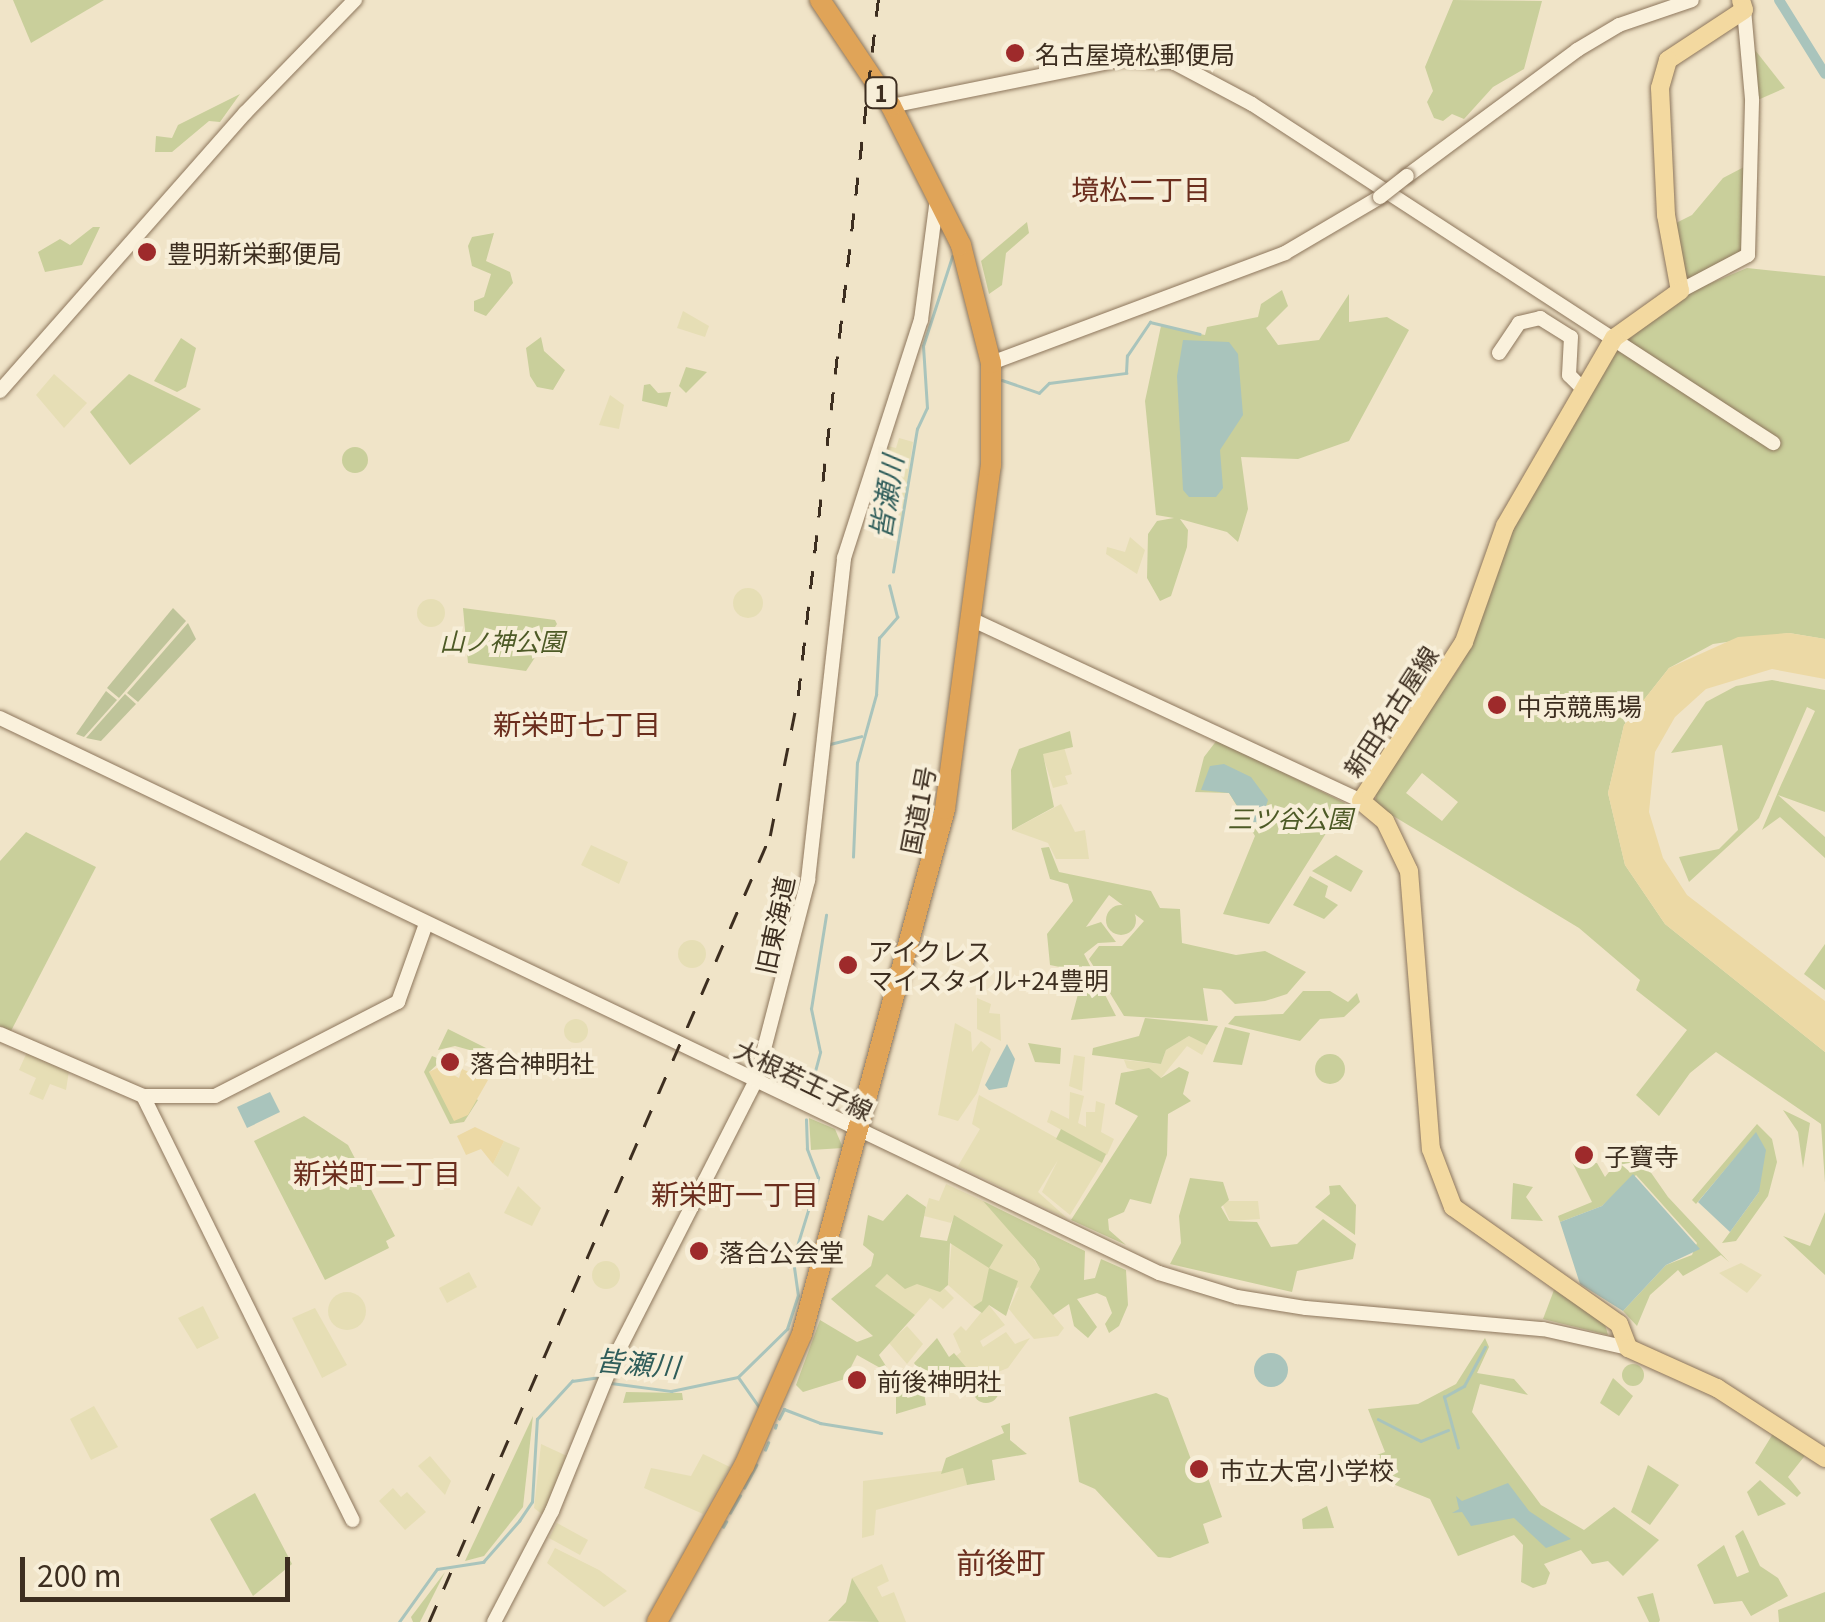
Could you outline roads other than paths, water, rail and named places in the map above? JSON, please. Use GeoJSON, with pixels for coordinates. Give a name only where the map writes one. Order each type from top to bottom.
{"type":"FeatureCollection","features":[{"type":"Feature","properties":{"kind":"highway","name":"国道1号"},"geometry":{"type":"LineString","coordinates":[[657,1622],[775,1401],[802,1334],[860,1133],[945,808],[994,444],[991,364],[979,298],[938,188],[820,0]]}},
{"type":"Feature","properties":{"kind":"main road"},"geometry":{"type":"LineString","coordinates":[[1680,291],[1666,215],[1660,88],[1668,60],[1743,5]]}},
{"type":"Feature","properties":{"kind":"main road","name":"新田名古屋線"},"geometry":{"type":"LineString","coordinates":[[1680,291],[1614,338],[1505,526],[1464,642],[1361,801],[1385,822],[1409,871],[1429,1129],[1442,1190],[1472,1226],[1619,1324],[1628,1348],[1717,1388],[1825,1458]]}},
{"type":"Feature","properties":{"kind":"street"},"geometry":{"type":"LineString","coordinates":[[0,392],[246,113],[355,0]]}},
{"type":"Feature","properties":{"kind":"street"},"geometry":{"type":"LineString","coordinates":[[991,364],[1285,253],[1380,197],[1577,50],[1619,25],[1692,0]]}},
{"type":"Feature","properties":{"kind":"street"},"geometry":{"type":"LineString","coordinates":[[1680,291],[1748,256],[1752,99],[1743,5]]}},
{"type":"Feature","properties":{"kind":"street"},"geometry":{"type":"LineString","coordinates":[[890,106],[1124,59],[1173,62],[1252,104],[1774,443]]}},
{"type":"Feature","properties":{"kind":"street","name":"旧東海道"},"geometry":{"type":"LineString","coordinates":[[494,1622],[552,1511],[610,1369],[756,1080],[808,880],[844,558],[931,281],[938,188]]}},
{"type":"Feature","properties":{"kind":"street"},"geometry":{"type":"LineString","coordinates":[[1498,352],[1519,324],[1540,318],[1571,337],[1569,375],[1584,389]]}},
{"type":"Feature","properties":{"kind":"street"},"geometry":{"type":"LineString","coordinates":[[970,619],[1361,801]]}},
{"type":"Feature","properties":{"kind":"street","name":"大根若王子線"},"geometry":{"type":"LineString","coordinates":[[0,718],[1158,1273],[1237,1297],[1543,1329],[1628,1348]]}},
{"type":"Feature","properties":{"kind":"street"},"geometry":{"type":"LineString","coordinates":[[0,1034],[143,1096],[215,1096],[398,1002],[426,924]]}},
{"type":"Feature","properties":{"kind":"street"},"geometry":{"type":"LineString","coordinates":[[143,1096],[352,1520]]}},
{"type":"Feature","properties":{"kind":"water"},"geometry":{"type":"Polygon","coordinates":[[[1183,340],[1229,342],[1238,354],[1243,415],[1220,450],[1223,488],[1216,497],[1189,497],[1183,490],[1177,376],[1183,340]]]}},
{"type":"Feature","properties":{"kind":"water"},"geometry":{"type":"Polygon","coordinates":[[[1224,764],[1251,777],[1268,800],[1261,822],[1248,823],[1229,793],[1201,790],[1210,766],[1224,764]]]}},
{"type":"Feature","properties":{"kind":"water"},"geometry":{"type":"Polygon","coordinates":[[[1007,1044],[1015,1059],[1007,1087],[989,1090],[985,1085],[1007,1044]]]}},
{"type":"Feature","properties":{"kind":"water"},"geometry":{"type":"Polygon","coordinates":[[[270,1092],[280,1112],[247,1128],[237,1107],[270,1092]]]}},
{"type":"Feature","properties":{"kind":"water"},"geometry":{"type":"Polygon","coordinates":[[[1756,1132],[1766,1150],[1759,1192],[1730,1232],[1698,1202],[1756,1132]]]}},
{"type":"Feature","properties":{"kind":"water"},"geometry":{"type":"Polygon","coordinates":[[[1633,1174],[1700,1249],[1666,1265],[1623,1311],[1580,1284],[1560,1222],[1602,1206],[1633,1174]]]}},
{"type":"Feature","properties":{"kind":"water"},"geometry":{"type":"Polygon","coordinates":[[[1271,1353],[1283,1358],[1288,1370],[1283,1382],[1271,1387],[1259,1382],[1254,1370],[1259,1358],[1271,1353]]]}},
{"type":"Feature","properties":{"kind":"water"},"geometry":{"type":"Polygon","coordinates":[[[1508,1483],[1529,1511],[1571,1539],[1546,1548],[1514,1518],[1471,1526],[1462,1512],[1452,1513],[1459,1509],[1456,1496],[1462,1501],[1508,1483]]]}},
{"type":"Feature","properties":{"kind":"waterway"},"geometry":{"type":"LineString","coordinates":[[1779,0],[1825,74]]}},
{"type":"Feature","properties":{"kind":"waterway"},"geometry":{"type":"LineString","coordinates":[[893,572],[917,429],[927,408],[923,346],[952,257]]}},
{"type":"Feature","properties":{"kind":"waterway","name":"皆瀬川"},"geometry":{"type":"LineString","coordinates":[[1002,380],[1039,393],[1049,383],[1126,373],[1127,356],[1150,322],[1200,334]]}},
{"type":"Feature","properties":{"kind":"waterway","name":"皆瀬川"},"geometry":{"type":"LineString","coordinates":[[853,857],[857,763],[876,695],[879,638],[897,617],[889,586]]}},
{"type":"Feature","properties":{"kind":"waterway"},"geometry":{"type":"LineString","coordinates":[[830,744],[861,736]]}},
{"type":"Feature","properties":{"kind":"waterway","name":"皆瀬川"},"geometry":{"type":"LineString","coordinates":[[810,1090],[820,1052],[811,1009],[826,915]]}},
{"type":"Feature","properties":{"kind":"waterway","name":"皆瀬川"},"geometry":{"type":"LineString","coordinates":[[611,1383],[671,1391],[738,1377],[787,1329],[798,1296],[793,1259],[818,1178],[807,1149],[806,1120]]}},
{"type":"Feature","properties":{"kind":"waterway"},"geometry":{"type":"LineString","coordinates":[[1458,1448],[1444,1397],[1464,1386],[1485,1347]]}},
{"type":"Feature","properties":{"kind":"waterway","name":"皆瀬川"},"geometry":{"type":"LineString","coordinates":[[399,1622],[437,1569],[483,1562],[519,1521],[532,1502],[537,1419],[572,1381],[600,1377]]}},
{"type":"Feature","properties":{"kind":"waterway"},"geometry":{"type":"LineString","coordinates":[[739,1378],[760,1408]]}},
{"type":"Feature","properties":{"kind":"waterway"},"geometry":{"type":"LineString","coordinates":[[779,1419],[784,1409],[820,1423],[881,1433]]}},
{"type":"Feature","properties":{"kind":"waterway"},"geometry":{"type":"LineString","coordinates":[[1378,1419],[1421,1441],[1448,1430]]}},
{"type":"Feature","properties":{"kind":"waterway"},"geometry":{"type":"LineString","coordinates":[[765,1450],[768,1443]]}},
{"type":"Feature","properties":{"kind":"waterway"},"geometry":{"type":"LineString","coordinates":[[744,1488],[756,1465]]}},
{"type":"Feature","properties":{"kind":"waterway"},"geometry":{"type":"LineString","coordinates":[[730,1513],[740,1496]]}},
{"type":"Feature","properties":{"kind":"waterway"},"geometry":{"type":"LineString","coordinates":[[723,1527],[726,1522]]}},
{"type":"Feature","properties":{"kind":"railway"},"geometry":{"type":"LineString","coordinates":[[429,1622],[770,836],[798,696],[878,0]]}},
{"type":"Feature","properties":{"kind":"place","name":"名古屋境松郵便局"},"geometry":{"type":"Point","coordinates":[1015,53]}},
{"type":"Feature","properties":{"kind":"place","name":"豊明新栄郵便局"},"geometry":{"type":"Point","coordinates":[147,252]}},
{"type":"Feature","properties":{"kind":"place","name":"中京競馬場"},"geometry":{"type":"Point","coordinates":[1497,705]}},
{"type":"Feature","properties":{"kind":"place","name":"アイクレス マイスタイル+24豊明"},"geometry":{"type":"Point","coordinates":[848,965]}},
{"type":"Feature","properties":{"kind":"place","name":"落合神明社"},"geometry":{"type":"Point","coordinates":[450,1062]}},
{"type":"Feature","properties":{"kind":"place","name":"子寶寺"},"geometry":{"type":"Point","coordinates":[1584,1155]}},
{"type":"Feature","properties":{"kind":"place","name":"落合公会堂"},"geometry":{"type":"Point","coordinates":[699,1251]}},
{"type":"Feature","properties":{"kind":"place","name":"前後神明社"},"geometry":{"type":"Point","coordinates":[857,1380]}},
{"type":"Feature","properties":{"kind":"place","name":"市立大宮小学校"},"geometry":{"type":"Point","coordinates":[1199,1469]}},
{"type":"Feature","properties":{"kind":"district","name":"境松二丁目"},"geometry":{"type":"Point","coordinates":[1141,188]}},
{"type":"Feature","properties":{"kind":"district","name":"新栄町七丁目"},"geometry":{"type":"Point","coordinates":[577,723]}},
{"type":"Feature","properties":{"kind":"district","name":"新栄町二丁目"},"geometry":{"type":"Point","coordinates":[377,1172]}},
{"type":"Feature","properties":{"kind":"district","name":"新栄町一丁目"},"geometry":{"type":"Point","coordinates":[735,1193]}},
{"type":"Feature","properties":{"kind":"district","name":"前後町"},"geometry":{"type":"Point","coordinates":[1001,1561]}},
{"type":"Feature","properties":{"kind":"park label","name":"山ノ神公園"},"geometry":{"type":"Point","coordinates":[502,640]}},
{"type":"Feature","properties":{"kind":"park label","name":"三ツ谷公園"},"geometry":{"type":"Point","coordinates":[1290,817]}}]}
